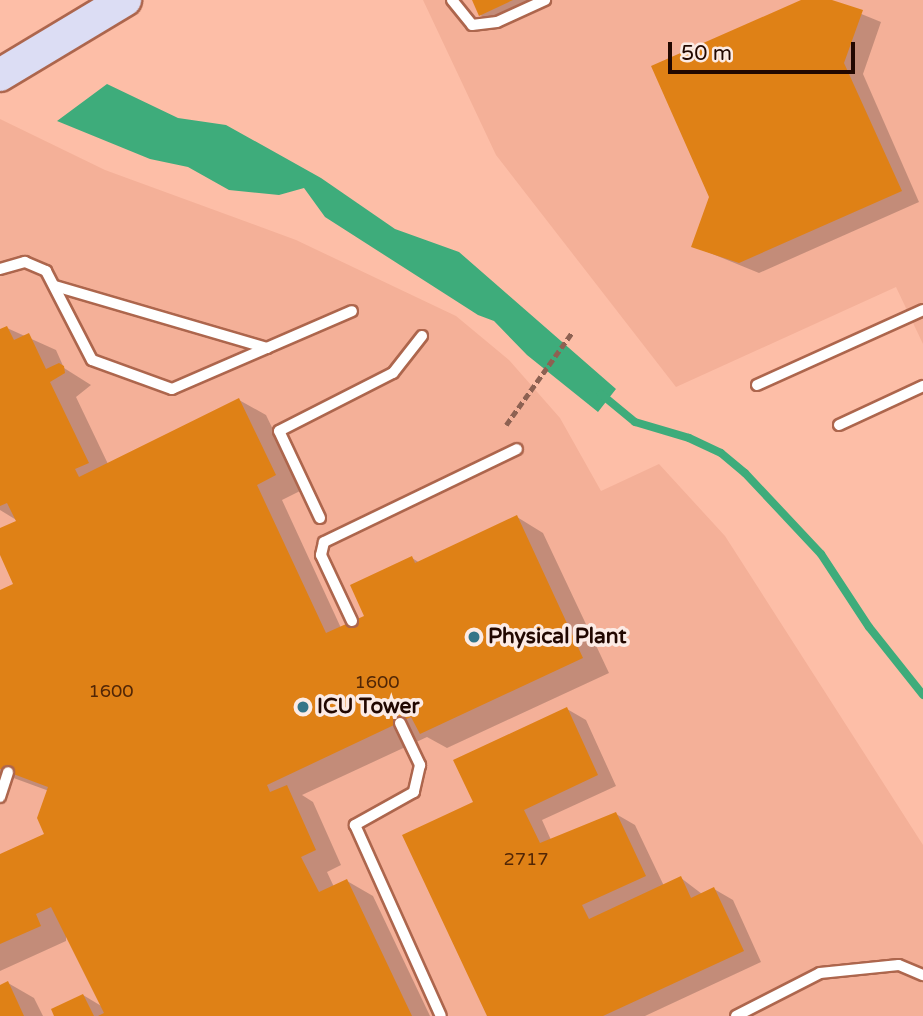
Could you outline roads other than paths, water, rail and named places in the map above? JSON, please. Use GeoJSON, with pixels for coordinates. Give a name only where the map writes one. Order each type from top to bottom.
{"type":"FeatureCollection","features":[{"type":"Feature","properties":{"kind":"main road"},"geometry":{"type":"LineString","coordinates":[[0,75],[125,0]]}},
{"type":"Feature","properties":{"kind":"lane"},"geometry":{"type":"LineString","coordinates":[[452,0],[472,25],[497,22],[545,0]]}},
{"type":"Feature","properties":{"kind":"lane"},"geometry":{"type":"LineString","coordinates":[[0,269],[25,262],[46,271],[92,360],[172,389],[352,311]]}},
{"type":"Feature","properties":{"kind":"lane"},"geometry":{"type":"LineString","coordinates":[[55,286],[267,348]]}},
{"type":"Feature","properties":{"kind":"lane"},"geometry":{"type":"LineString","coordinates":[[757,385],[923,310]]}},
{"type":"Feature","properties":{"kind":"lane"},"geometry":{"type":"LineString","coordinates":[[320,518],[279,431],[393,373],[422,336]]}},
{"type":"Feature","properties":{"kind":"lane"},"geometry":{"type":"LineString","coordinates":[[839,425],[923,386]]}},
{"type":"Feature","properties":{"kind":"lane"},"geometry":{"type":"LineString","coordinates":[[352,621],[321,555],[324,542],[516,449]]}},
{"type":"Feature","properties":{"kind":"lane"},"geometry":{"type":"LineString","coordinates":[[400,723],[420,765],[414,792],[355,825],[441,1016]]}},
{"type":"Feature","properties":{"kind":"lane"},"geometry":{"type":"LineString","coordinates":[[0,797],[8,772]]}},
{"type":"Feature","properties":{"kind":"lane"},"geometry":{"type":"LineString","coordinates":[[736,1016],[820,973],[899,965],[923,975]]}},
{"type":"Feature","properties":{"kind":"waterway"},"geometry":{"type":"LineString","coordinates":[[601,394],[635,422],[689,438],[721,453],[745,473],[821,554],[869,627],[923,695]]}},
{"type":"Feature","properties":{"kind":"place","name":"Physical Plant"},"geometry":{"type":"Point","coordinates":[474,637]}},
{"type":"Feature","properties":{"kind":"place","name":"ICU Tower"},"geometry":{"type":"Point","coordinates":[303,707]}}]}
